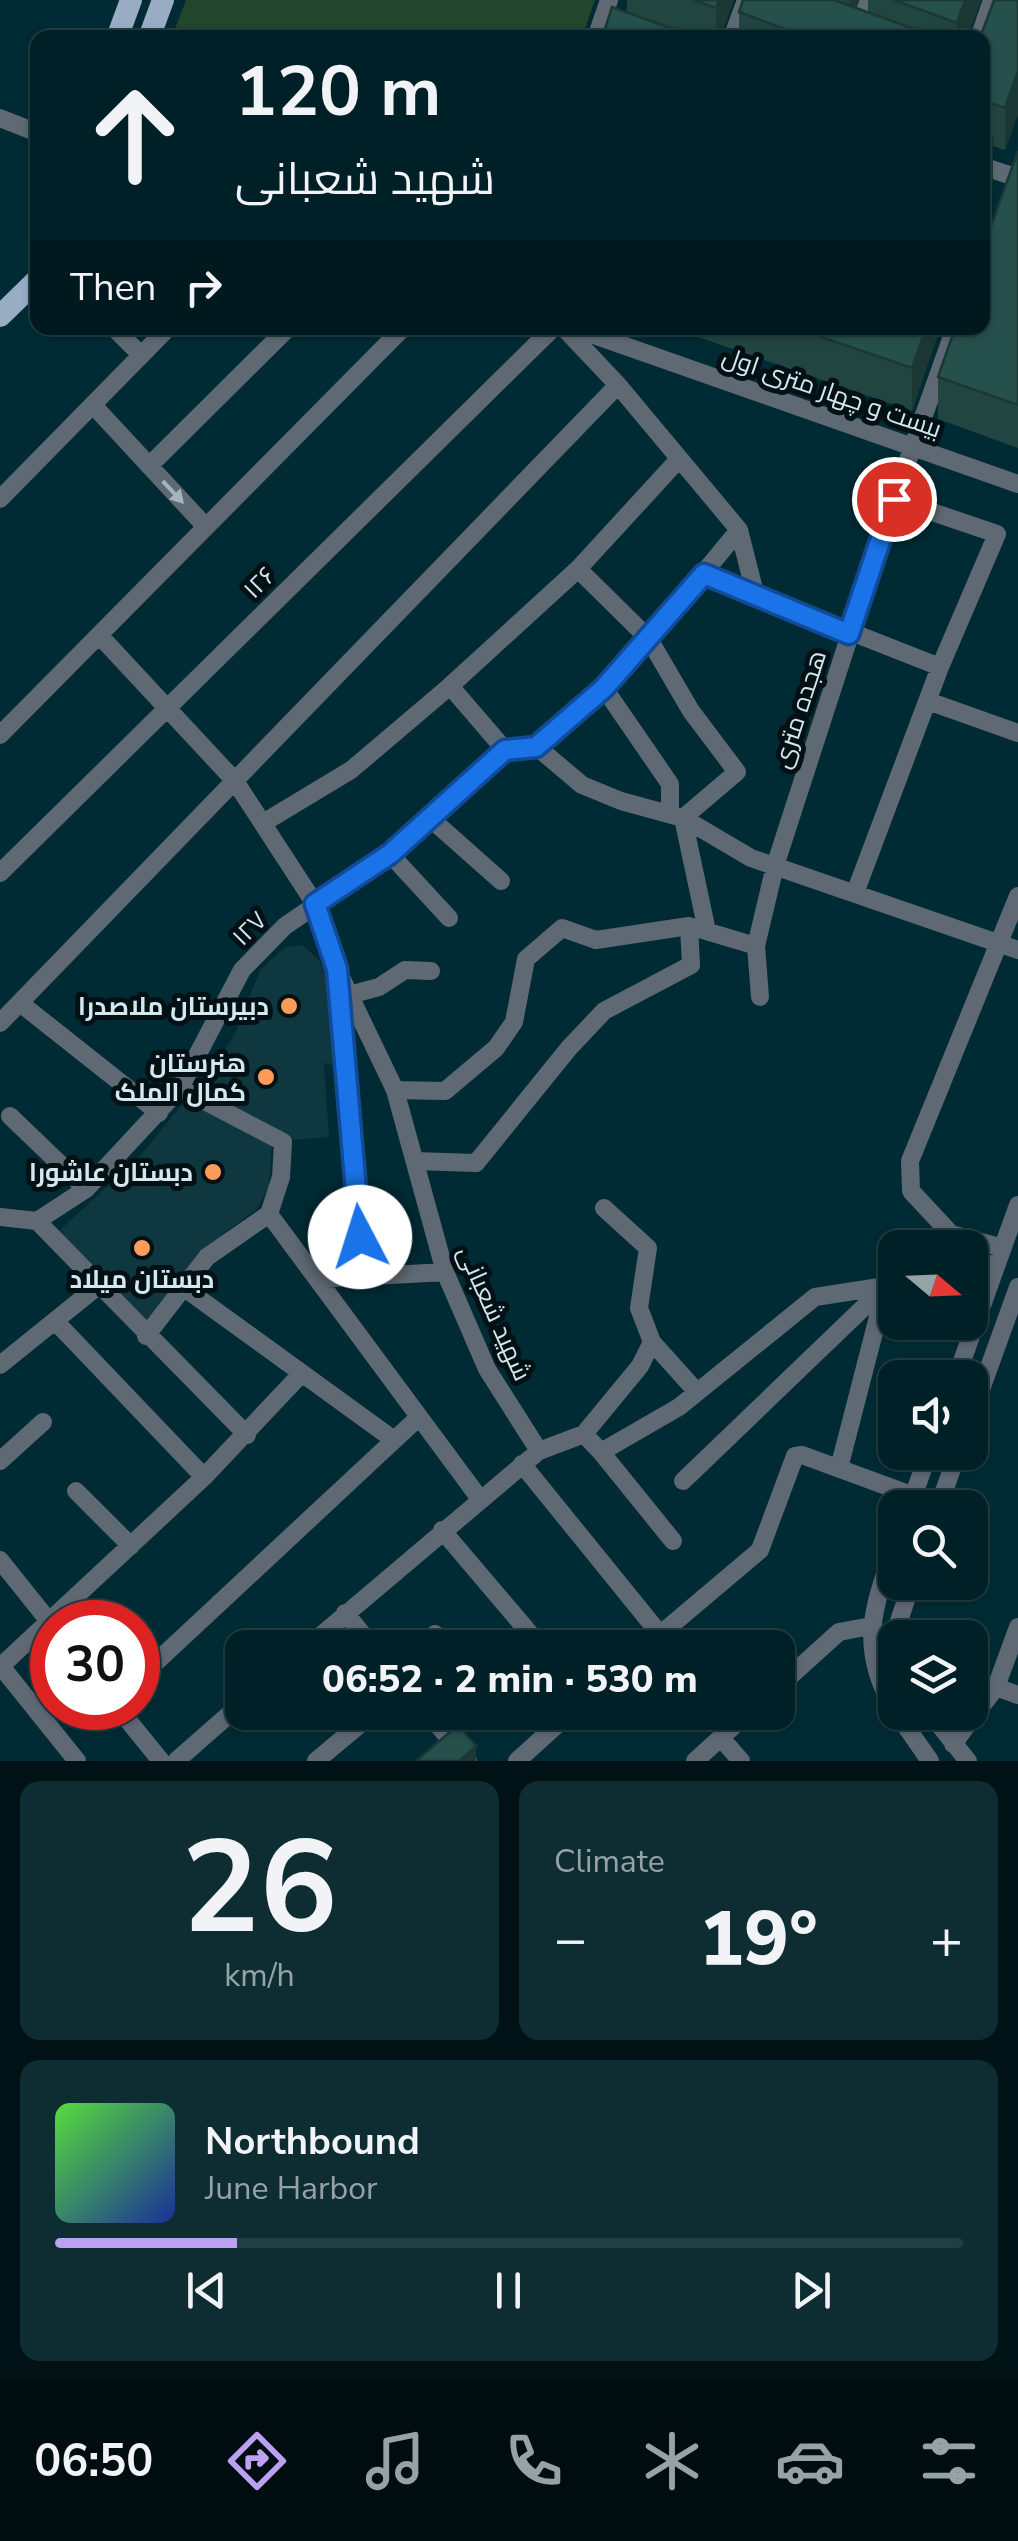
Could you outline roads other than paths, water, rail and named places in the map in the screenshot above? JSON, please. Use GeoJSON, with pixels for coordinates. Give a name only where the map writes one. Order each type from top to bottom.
{"type":"FeatureCollection","features":[{"type":"Feature","properties":{"kind":"main road"},"geometry":{"type":"LineString","coordinates":[[152,30],[163,0]]}},
{"type":"Feature","properties":{"kind":"main road"},"geometry":{"type":"LineString","coordinates":[[120,30],[128,1]]}},
{"type":"Feature","properties":{"kind":"main road"},"geometry":{"type":"LineString","coordinates":[[0,316],[30,287]]}},
{"type":"Feature","properties":{"kind":"street"},"geometry":{"type":"LineString","coordinates":[[598,30],[609,0]]}},
{"type":"Feature","properties":{"kind":"street"},"geometry":{"type":"LineString","coordinates":[[735,30],[746,0]]}},
{"type":"Feature","properties":{"kind":"street"},"geometry":{"type":"LineString","coordinates":[[854,30],[869,0]]}},
{"type":"Feature","properties":{"kind":"street"},"geometry":{"type":"LineString","coordinates":[[982,30],[992,0]]}},
{"type":"Feature","properties":{"kind":"street"},"geometry":{"type":"LineString","coordinates":[[2,122],[30,131]]}},
{"type":"Feature","properties":{"kind":"street"},"geometry":{"type":"LineString","coordinates":[[1011,182],[1018,155]]}},
{"type":"Feature","properties":{"kind":"street"},"geometry":{"type":"LineString","coordinates":[[121,335],[141,355]]}},
{"type":"Feature","properties":{"kind":"street"},"geometry":{"type":"LineString","coordinates":[[0,499],[161,335]]}},
{"type":"Feature","properties":{"kind":"street"},"geometry":{"type":"LineString","coordinates":[[150,466],[281,335]]}},
{"type":"Feature","properties":{"kind":"street"},"geometry":{"type":"LineString","coordinates":[[0,735],[396,335]]}},
{"type":"Feature","properties":{"kind":"street","name":"۱۲۶"},"geometry":{"type":"LineString","coordinates":[[0,873],[546,335]]}},
{"type":"Feature","properties":{"kind":"street"},"geometry":{"type":"LineString","coordinates":[[571,335],[618,385],[739,530],[755,593]]}},
{"type":"Feature","properties":{"kind":"street","name":"هجده متری"},"geometry":{"type":"LineString","coordinates":[[760,997],[756,946],[775,866],[894,499],[952,335]]}},
{"type":"Feature","properties":{"kind":"street","name":"بیست و چهار متری اول"},"geometry":{"type":"LineString","coordinates":[[628,336],[1018,484]]}},
{"type":"Feature","properties":{"kind":"street"},"geometry":{"type":"LineString","coordinates":[[0,1023],[618,385]]}},
{"type":"Feature","properties":{"kind":"street"},"geometry":{"type":"LineString","coordinates":[[93,405],[206,527]]}},
{"type":"Feature","properties":{"kind":"street"},"geometry":{"type":"LineString","coordinates":[[263,822],[351,770],[450,686],[578,569],[680,459]]}},
{"type":"Feature","properties":{"kind":"street"},"geometry":{"type":"LineString","coordinates":[[855,893],[940,667],[997,534],[894,499]]}},
{"type":"Feature","properties":{"kind":"street"},"geometry":{"type":"LineString","coordinates":[[450,686],[505,750],[536,747],[604,688],[650,639],[739,530]]}},
{"type":"Feature","properties":{"kind":"street"},"geometry":{"type":"LineString","coordinates":[[578,569],[650,639],[690,711],[737,772],[676,816]]}},
{"type":"Feature","properties":{"kind":"street"},"geometry":{"type":"LineString","coordinates":[[704,574],[940,667]]}},
{"type":"Feature","properties":{"kind":"street","name":"شهید شعبانی"},"geometry":{"type":"LineString","coordinates":[[99,635],[235,780],[315,904],[337,969],[394,1090],[444,1272],[488,1369],[539,1451]]}},
{"type":"Feature","properties":{"kind":"street"},"geometry":{"type":"LineString","coordinates":[[415,1162],[476,1163],[604,1011],[690,965],[698,929],[670,784],[604,688]]}},
{"type":"Feature","properties":{"kind":"street"},"geometry":{"type":"LineString","coordinates":[[928,701],[1018,734]]}},
{"type":"Feature","properties":{"kind":"street"},"geometry":{"type":"LineString","coordinates":[[536,747],[582,785],[621,802],[676,816],[751,858],[1009,947]]}},
{"type":"Feature","properties":{"kind":"street","name":"۱۲۷"},"geometry":{"type":"LineString","coordinates":[[37,1220],[86,1190],[159,1114],[180,1088],[242,970],[285,926],[390,854],[505,750]]}},
{"type":"Feature","properties":{"kind":"street"},"geometry":{"type":"LineString","coordinates":[[430,818],[501,881]]}},
{"type":"Feature","properties":{"kind":"street"},"geometry":{"type":"LineString","coordinates":[[390,854],[449,918]]}},
{"type":"Feature","properties":{"kind":"street"},"geometry":{"type":"LineString","coordinates":[[946,1230],[911,1191],[910,1160],[1009,947],[1018,896]]}},
{"type":"Feature","properties":{"kind":"street"},"geometry":{"type":"LineString","coordinates":[[394,1090],[445,1091],[496,1048],[514,1022],[526,960],[562,928],[596,940],[698,929],[756,946]]}},
{"type":"Feature","properties":{"kind":"street"},"geometry":{"type":"LineString","coordinates":[[337,969],[364,1276]]}},
{"type":"Feature","properties":{"kind":"street"},"geometry":{"type":"LineString","coordinates":[[350,995],[379,987],[405,970],[431,971]]}},
{"type":"Feature","properties":{"kind":"street"},"geometry":{"type":"LineString","coordinates":[[20,1003],[159,1114]]}},
{"type":"Feature","properties":{"kind":"street"},"geometry":{"type":"LineString","coordinates":[[146,1336],[207,1256],[269,1214],[281,1177],[283,1142],[180,1088]]}},
{"type":"Feature","properties":{"kind":"street"},"geometry":{"type":"LineString","coordinates":[[10,1116],[86,1190]]}},
{"type":"Feature","properties":{"kind":"street"},"geometry":{"type":"LineString","coordinates":[[963,1360],[1018,1205]]}},
{"type":"Feature","properties":{"kind":"street"},"geometry":{"type":"LineString","coordinates":[[604,1208],[648,1248],[639,1308],[652,1342],[697,1392]]}},
{"type":"Feature","properties":{"kind":"street"},"geometry":{"type":"LineString","coordinates":[[269,1214],[480,1499]]}},
{"type":"Feature","properties":{"kind":"street"},"geometry":{"type":"LineString","coordinates":[[0,1217],[37,1220],[146,1336],[247,1435]]}},
{"type":"Feature","properties":{"kind":"street"},"geometry":{"type":"LineString","coordinates":[[988,1244],[1003,1248]]}},
{"type":"Feature","properties":{"kind":"street"},"geometry":{"type":"LineString","coordinates":[[317,1279],[444,1272]]}},
{"type":"Feature","properties":{"kind":"street"},"geometry":{"type":"LineString","coordinates":[[601,1452],[678,1407],[815,1297],[878,1284]]}},
{"type":"Feature","properties":{"kind":"street"},"geometry":{"type":"LineString","coordinates":[[0,1365],[98,1286]]}},
{"type":"Feature","properties":{"kind":"street"},"geometry":{"type":"LineString","coordinates":[[988,1370],[1018,1286]]}},
{"type":"Feature","properties":{"kind":"street"},"geometry":{"type":"LineString","coordinates":[[184,1287],[394,1440]]}},
{"type":"Feature","properties":{"kind":"street"},"geometry":{"type":"LineString","coordinates":[[683,1481],[878,1294]]}},
{"type":"Feature","properties":{"kind":"street"},"geometry":{"type":"LineString","coordinates":[[55,1320],[204,1477]]}},
{"type":"Feature","properties":{"kind":"street"},"geometry":{"type":"LineString","coordinates":[[839,1468],[878,1326]]}},
{"type":"Feature","properties":{"kind":"street"},"geometry":{"type":"LineString","coordinates":[[326,1630],[539,1451],[584,1434],[640,1366],[652,1342]]}},
{"type":"Feature","properties":{"kind":"street"},"geometry":{"type":"LineString","coordinates":[[75,1600],[247,1435],[302,1374]]}},
{"type":"Feature","properties":{"kind":"street"},"geometry":{"type":"LineString","coordinates":[[160,1658],[419,1417]]}},
{"type":"Feature","properties":{"kind":"street"},"geometry":{"type":"LineString","coordinates":[[0,1461],[43,1422]]}},
{"type":"Feature","properties":{"kind":"street"},"geometry":{"type":"LineString","coordinates":[[584,1434],[673,1541]]}},
{"type":"Feature","properties":{"kind":"street"},"geometry":{"type":"LineString","coordinates":[[664,1630],[760,1550],[795,1456],[839,1468],[886,1490]]}},
{"type":"Feature","properties":{"kind":"street"},"geometry":{"type":"LineString","coordinates":[[522,1464],[656,1630]]}},
{"type":"Feature","properties":{"kind":"street"},"geometry":{"type":"LineString","coordinates":[[76,1491],[131,1546]]}},
{"type":"Feature","properties":{"kind":"street"},"geometry":{"type":"LineString","coordinates":[[442,1530],[527,1630]]}},
{"type":"Feature","properties":{"kind":"street"},"geometry":{"type":"LineString","coordinates":[[0,1560],[32,1600]]}},
{"type":"Feature","properties":{"kind":"street"},"geometry":{"type":"LineString","coordinates":[[878,1593],[871,1626],[872,1663],[878,1675]]}},
{"type":"Feature","properties":{"kind":"street"},"geometry":{"type":"LineString","coordinates":[[345,1613],[359,1630]]}},
{"type":"Feature","properties":{"kind":"street"},"geometry":{"type":"LineString","coordinates":[[795,1672],[840,1632],[871,1626]]}},
{"type":"Feature","properties":{"kind":"street"},"geometry":{"type":"LineString","coordinates":[[953,1744],[996,1687],[1018,1627]]}},
{"type":"Feature","properties":{"kind":"street"},"geometry":{"type":"LineString","coordinates":[[30,1641],[0,1666],[77,1761]]}},
{"type":"Feature","properties":{"kind":"street"},"geometry":{"type":"LineString","coordinates":[[996,1687],[1018,1695]]}},
{"type":"Feature","properties":{"kind":"street"},"geometry":{"type":"LineString","coordinates":[[176,1761],[225,1718]]}},
{"type":"Feature","properties":{"kind":"street"},"geometry":{"type":"LineString","coordinates":[[136,1730],[161,1761]]}},
{"type":"Feature","properties":{"kind":"street"},"geometry":{"type":"LineString","coordinates":[[316,1761],[353,1730]]}},
{"type":"Feature","properties":{"kind":"street"},"geometry":{"type":"LineString","coordinates":[[443,1730],[468,1761]]}},
{"type":"Feature","properties":{"kind":"street"},"geometry":{"type":"LineString","coordinates":[[517,1761],[547,1730]]}},
{"type":"Feature","properties":{"kind":"street"},"geometry":{"type":"LineString","coordinates":[[694,1761],[730,1730]]}},
{"type":"Feature","properties":{"kind":"street"},"geometry":{"type":"LineString","coordinates":[[908,1730],[930,1761]]}},
{"type":"Feature","properties":{"kind":"street"},"geometry":{"type":"LineString","coordinates":[[942,1730],[968,1761]]}},
{"type":"Feature","properties":{"kind":"street"},"geometry":{"type":"LineString","coordinates":[[721,1738],[740,1761]]}},
{"type":"Feature","properties":{"kind":"place","name":"دبیرستان ملاصدرا"},"geometry":{"type":"Point","coordinates":[289,1006]}},
{"type":"Feature","properties":{"kind":"place","name":"هنرستان کمال الملک"},"geometry":{"type":"Point","coordinates":[266,1077]}},
{"type":"Feature","properties":{"kind":"place","name":"دبستان عاشورا"},"geometry":{"type":"Point","coordinates":[213,1172]}},
{"type":"Feature","properties":{"kind":"place","name":"دبستان میلاد"},"geometry":{"type":"Point","coordinates":[142,1248]}}]}
